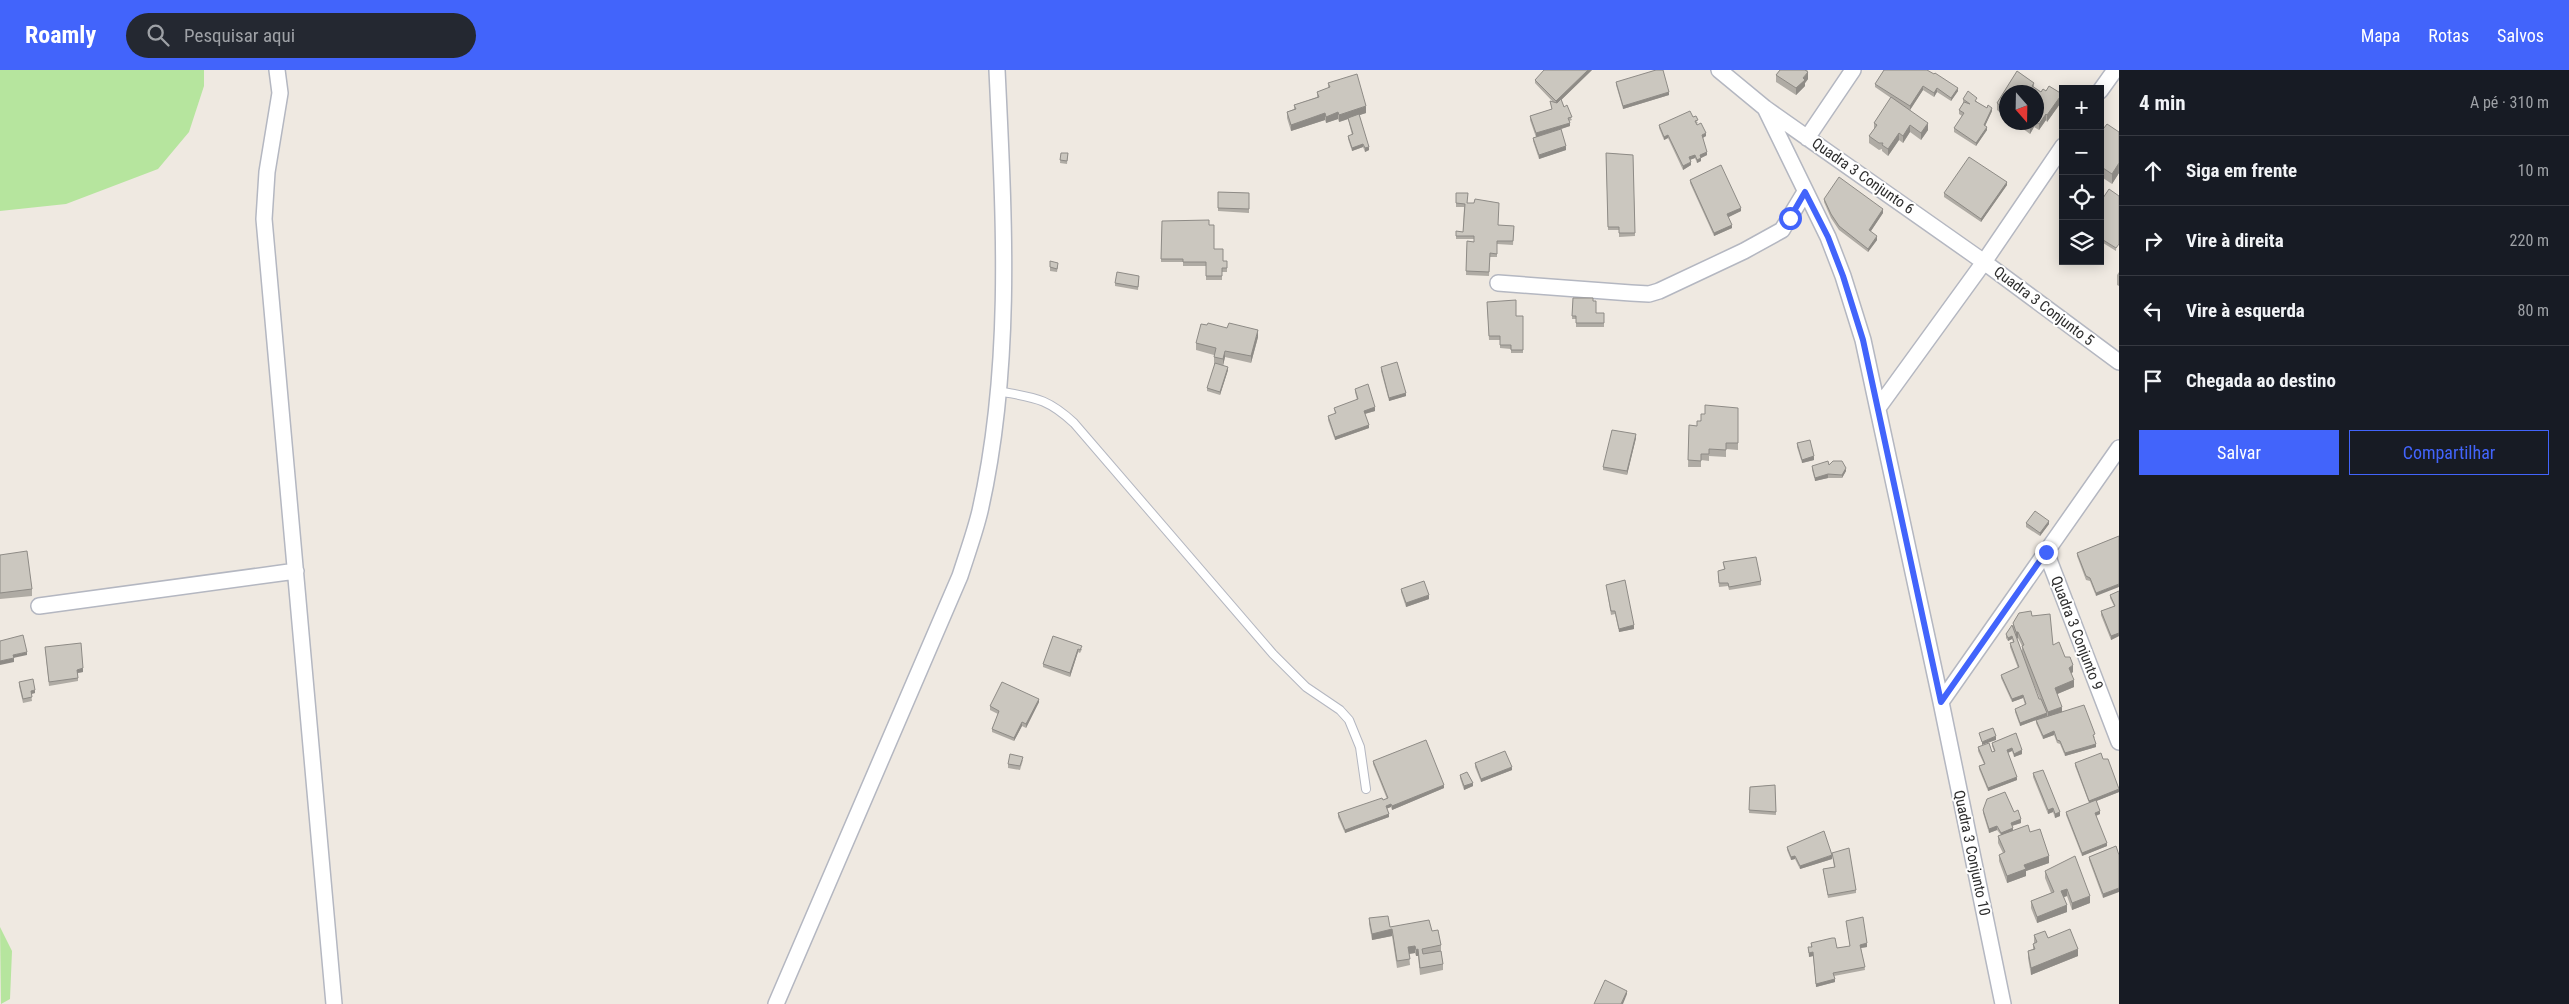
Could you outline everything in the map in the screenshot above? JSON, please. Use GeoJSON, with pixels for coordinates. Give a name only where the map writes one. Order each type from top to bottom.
{"type":"FeatureCollection","features":[{"type":"Feature","properties":{"kind":"street"},"geometry":{"type":"LineString","coordinates":[[277,70],[280,92],[266,172],[264,219],[334,1004]]}},
{"type":"Feature","properties":{"kind":"street"},"geometry":{"type":"LineString","coordinates":[[776,1004],[960,576],[980,511],[997,391],[1004,323],[1005,258],[997,70]]}},
{"type":"Feature","properties":{"kind":"street"},"geometry":{"type":"LineString","coordinates":[[1719,70],[1765,108],[1808,138]]}},
{"type":"Feature","properties":{"kind":"street","name":"Quadra 3 Conjunto 6"},"geometry":{"type":"LineString","coordinates":[[1853,70],[1808,138],[1984,262]]}},
{"type":"Feature","properties":{"kind":"street"},"geometry":{"type":"LineString","coordinates":[[2104,85],[2115,70]]}},
{"type":"Feature","properties":{"kind":"street","name":"Quadra 3 Conjunto 10"},"geometry":{"type":"LineString","coordinates":[[1765,108],[1828,237],[1843,276],[1863,340],[1941,702],[2003,1004]]}},
{"type":"Feature","properties":{"kind":"street","name":"Quadra 3 Conjunto 5"},"geometry":{"type":"LineString","coordinates":[[2059,152],[1984,262],[2119,362]]}},
{"type":"Feature","properties":{"kind":"street"},"geometry":{"type":"LineString","coordinates":[[1498,283],[1640,293],[1659,291],[1744,251],[1782,230],[1805,192]]}},
{"type":"Feature","properties":{"kind":"street"},"geometry":{"type":"LineString","coordinates":[[1878,408],[1984,262]]}},
{"type":"Feature","properties":{"kind":"street"},"geometry":{"type":"LineString","coordinates":[[1941,702],[2119,448]]}},
{"type":"Feature","properties":{"kind":"street","name":"Quadra 3 Conjunto 9"},"geometry":{"type":"LineString","coordinates":[[2046,552],[2119,742]]}},
{"type":"Feature","properties":{"kind":"street"},"geometry":{"type":"LineString","coordinates":[[39,606],[296,571]]}},
{"type":"Feature","properties":{"kind":"lane"},"geometry":{"type":"LineString","coordinates":[[997,391],[1042,399],[1060,410],[1074,423],[1273,654],[1306,688],[1340,710],[1349,720],[1360,746],[1366,789]]}},
{"type":"Feature","properties":{"kind":"green space"},"geometry":{"type":"Polygon","coordinates":[[[0,70],[204,70],[204,86],[189,132],[158,169],[66,204],[0,211],[0,70]]]}},
{"type":"Feature","properties":{"kind":"green space"},"geometry":{"type":"Polygon","coordinates":[[[0,927],[12,951],[10,999],[1,1004],[0,927]]]}},
{"type":"Feature","properties":{"kind":"building"},"geometry":{"type":"Polygon","coordinates":[[[1544,70],[1588,70],[1556,101],[1535,80],[1544,70]]]}},
{"type":"Feature","properties":{"kind":"building"},"geometry":{"type":"Polygon","coordinates":[[[1656,70],[1663,70],[1669,92],[1623,106],[1616,82],[1656,70]]]}},
{"type":"Feature","properties":{"kind":"building"},"geometry":{"type":"Polygon","coordinates":[[[1780,70],[1805,70],[1808,72],[1803,78],[1805,80],[1796,88],[1776,75],[1780,70]]]}},
{"type":"Feature","properties":{"kind":"building"},"geometry":{"type":"Polygon","coordinates":[[[1884,70],[1927,70],[1958,88],[1951,98],[1937,88],[1934,93],[1923,86],[1910,106],[1875,84],[1884,70]]]}},
{"type":"Feature","properties":{"kind":"building"},"geometry":{"type":"Polygon","coordinates":[[[2017,71],[2034,83],[2033,85],[2008,85],[2017,71]]]}},
{"type":"Feature","properties":{"kind":"building"},"geometry":{"type":"Polygon","coordinates":[[[1357,74],[1366,106],[1339,115],[1338,112],[1326,117],[1325,113],[1291,125],[1287,112],[1296,109],[1294,105],[1319,97],[1317,92],[1330,87],[1328,83],[1357,74]]]}},
{"type":"Feature","properties":{"kind":"building"},"geometry":{"type":"Polygon","coordinates":[[[2049,86],[2059,92],[2059,98],[2044,117],[2044,90],[2046,91],[2049,86]]]}},
{"type":"Feature","properties":{"kind":"building"},"geometry":{"type":"Polygon","coordinates":[[[1968,91],[1977,98],[1975,101],[1987,108],[1988,105],[1992,108],[1984,125],[1987,127],[1976,143],[1954,128],[1964,113],[1959,110],[1964,102],[1970,104],[1963,99],[1968,91]]]}},
{"type":"Feature","properties":{"kind":"building"},"geometry":{"type":"Polygon","coordinates":[[[1891,97],[1928,123],[1921,133],[1910,125],[1903,136],[1899,133],[1888,149],[1882,145],[1883,143],[1879,143],[1869,136],[1877,125],[1874,123],[1891,97]]]}},
{"type":"Feature","properties":{"kind":"building"},"geometry":{"type":"Polygon","coordinates":[[[1561,99],[1564,107],[1567,105],[1572,117],[1568,118],[1570,123],[1536,133],[1530,116],[1552,109],[1550,101],[1557,103],[1561,99]]]}},
{"type":"Feature","properties":{"kind":"building"},"geometry":{"type":"Polygon","coordinates":[[[1690,111],[1693,117],[1696,116],[1698,120],[1695,121],[1697,125],[1701,123],[1706,133],[1702,135],[1707,152],[1700,155],[1701,158],[1697,160],[1695,155],[1689,157],[1691,162],[1683,166],[1668,135],[1664,137],[1659,125],[1690,111]]]}},
{"type":"Feature","properties":{"kind":"building"},"geometry":{"type":"Polygon","coordinates":[[[1359,114],[1369,147],[1365,148],[1363,144],[1352,148],[1348,136],[1353,134],[1348,118],[1359,114]]]}},
{"type":"Feature","properties":{"kind":"building"},"geometry":{"type":"Polygon","coordinates":[[[2107,124],[2119,132],[2119,163],[2112,174],[2104,169],[2104,128],[2107,124]]]}},
{"type":"Feature","properties":{"kind":"building"},"geometry":{"type":"Polygon","coordinates":[[[1561,129],[1566,146],[1539,155],[1533,138],[1561,129]]]}},
{"type":"Feature","properties":{"kind":"building"},"geometry":{"type":"Polygon","coordinates":[[[1061,153],[1068,153],[1067,161],[1060,160],[1061,153]]]}},
{"type":"Feature","properties":{"kind":"building"},"geometry":{"type":"Polygon","coordinates":[[[1606,153],[1633,155],[1635,233],[1619,233],[1619,227],[1608,227],[1606,153]]]}},
{"type":"Feature","properties":{"kind":"building"},"geometry":{"type":"Polygon","coordinates":[[[1969,157],[2007,182],[1981,219],[1944,193],[1969,157]]]}},
{"type":"Feature","properties":{"kind":"building"},"geometry":{"type":"Polygon","coordinates":[[[1721,165],[1741,208],[1727,214],[1732,225],[1714,233],[1690,180],[1721,165]]]}},
{"type":"Feature","properties":{"kind":"building"},"geometry":{"type":"Polygon","coordinates":[[[1839,177],[1883,209],[1869,230],[1877,236],[1868,249],[1839,226],[1824,199],[1839,177]]]}},
{"type":"Feature","properties":{"kind":"building"},"geometry":{"type":"Polygon","coordinates":[[[2109,189],[2119,196],[2119,244],[2116,248],[2104,240],[2104,196],[2109,189]]]}},
{"type":"Feature","properties":{"kind":"building"},"geometry":{"type":"Polygon","coordinates":[[[1218,192],[1249,193],[1249,209],[1218,208],[1218,192]]]}},
{"type":"Feature","properties":{"kind":"building"},"geometry":{"type":"Polygon","coordinates":[[[1456,193],[1468,193],[1467,203],[1474,203],[1475,199],[1499,203],[1498,225],[1514,226],[1513,241],[1497,241],[1497,254],[1490,253],[1489,272],[1466,271],[1467,241],[1474,242],[1474,236],[1456,236],[1456,231],[1463,232],[1465,204],[1456,203],[1456,193]]]}},
{"type":"Feature","properties":{"kind":"building"},"geometry":{"type":"Polygon","coordinates":[[[1209,220],[1209,225],[1214,225],[1214,249],[1223,249],[1223,261],[1227,261],[1227,268],[1222,268],[1222,276],[1206,276],[1206,262],[1183,262],[1183,259],[1161,259],[1162,221],[1209,220]]]}},
{"type":"Feature","properties":{"kind":"building"},"geometry":{"type":"Polygon","coordinates":[[[1050,261],[1058,263],[1057,269],[1050,267],[1050,261]]]}},
{"type":"Feature","properties":{"kind":"building"},"geometry":{"type":"Polygon","coordinates":[[[1117,272],[1139,276],[1138,287],[1115,283],[1117,272]]]}},
{"type":"Feature","properties":{"kind":"building"},"geometry":{"type":"Polygon","coordinates":[[[1573,298],[1593,298],[1593,301],[1596,301],[1596,313],[1604,313],[1604,323],[1576,323],[1576,316],[1572,316],[1573,298]]]}},
{"type":"Feature","properties":{"kind":"building"},"geometry":{"type":"Polygon","coordinates":[[[1516,300],[1516,316],[1523,316],[1523,350],[1511,350],[1511,345],[1500,345],[1500,336],[1489,336],[1487,302],[1516,300]]]}},
{"type":"Feature","properties":{"kind":"building"},"geometry":{"type":"Polygon","coordinates":[[[1208,323],[1227,328],[1229,323],[1258,330],[1251,356],[1225,351],[1223,359],[1214,357],[1216,348],[1196,343],[1201,324],[1207,325],[1208,323]]]}},
{"type":"Feature","properties":{"kind":"building"},"geometry":{"type":"Polygon","coordinates":[[[1397,362],[1406,393],[1389,398],[1381,367],[1397,362]]]}},
{"type":"Feature","properties":{"kind":"building"},"geometry":{"type":"Polygon","coordinates":[[[1215,363],[1228,367],[1220,392],[1207,388],[1215,363]]]}},
{"type":"Feature","properties":{"kind":"building"},"geometry":{"type":"Polygon","coordinates":[[[1368,384],[1375,407],[1364,411],[1369,425],[1335,437],[1328,416],[1336,413],[1334,408],[1358,399],[1355,389],[1368,384]]]}},
{"type":"Feature","properties":{"kind":"building"},"geometry":{"type":"Polygon","coordinates":[[[1705,405],[1738,408],[1738,443],[1726,443],[1726,450],[1709,449],[1709,454],[1701,454],[1701,461],[1688,460],[1689,425],[1697,426],[1697,421],[1701,421],[1701,414],[1705,414],[1705,405]]]}},
{"type":"Feature","properties":{"kind":"building"},"geometry":{"type":"Polygon","coordinates":[[[1612,430],[1636,434],[1627,471],[1603,467],[1612,430]]]}},
{"type":"Feature","properties":{"kind":"building"},"geometry":{"type":"Polygon","coordinates":[[[1810,440],[1814,456],[1802,460],[1797,443],[1810,440]]]}},
{"type":"Feature","properties":{"kind":"building"},"geometry":{"type":"Polygon","coordinates":[[[1828,461],[1829,465],[1833,461],[1842,461],[1846,468],[1842,475],[1828,474],[1815,478],[1812,466],[1828,461]]]}},
{"type":"Feature","properties":{"kind":"building"},"geometry":{"type":"Polygon","coordinates":[[[2035,511],[2049,521],[2040,533],[2026,523],[2035,511]]]}},
{"type":"Feature","properties":{"kind":"building"},"geometry":{"type":"Polygon","coordinates":[[[2119,536],[2119,584],[2096,593],[2090,578],[2086,576],[2077,553],[2119,536]]]}},
{"type":"Feature","properties":{"kind":"building"},"geometry":{"type":"Polygon","coordinates":[[[27,551],[32,589],[0,593],[0,555],[27,551]]]}},
{"type":"Feature","properties":{"kind":"building"},"geometry":{"type":"Polygon","coordinates":[[[1756,557],[1761,581],[1729,587],[1728,583],[1719,583],[1718,571],[1725,569],[1723,562],[1756,557]]]}},
{"type":"Feature","properties":{"kind":"building"},"geometry":{"type":"Polygon","coordinates":[[[1625,580],[1634,625],[1619,629],[1615,611],[1611,611],[1606,585],[1625,580]]]}},
{"type":"Feature","properties":{"kind":"building"},"geometry":{"type":"Polygon","coordinates":[[[1424,581],[1429,595],[1406,603],[1401,589],[1424,581]]]}},
{"type":"Feature","properties":{"kind":"building"},"geometry":{"type":"Polygon","coordinates":[[[2119,591],[2119,633],[2111,636],[2101,611],[2115,606],[2110,595],[2119,591]]]}},
{"type":"Feature","properties":{"kind":"building"},"geometry":{"type":"Polygon","coordinates":[[[2031,611],[2032,616],[2050,614],[2053,645],[2059,642],[2065,657],[2070,657],[2073,665],[2069,668],[2074,680],[2055,688],[2062,707],[2048,712],[2022,646],[2024,645],[2013,623],[2019,613],[2031,611]]]}},
{"type":"Feature","properties":{"kind":"building"},"geometry":{"type":"Polygon","coordinates":[[[2012,625],[2039,699],[2041,699],[2047,713],[2020,723],[2015,709],[2026,704],[2023,695],[2012,699],[2001,675],[2019,667],[2010,643],[2014,642],[2012,636],[2008,638],[2006,634],[2012,625]]]}},
{"type":"Feature","properties":{"kind":"building"},"geometry":{"type":"Polygon","coordinates":[[[23,635],[27,652],[13,655],[14,658],[0,661],[0,641],[23,635]]]}},
{"type":"Feature","properties":{"kind":"building"},"geometry":{"type":"Polygon","coordinates":[[[1053,636],[1082,646],[1080,650],[1078,649],[1070,673],[1043,664],[1053,636]]]}},
{"type":"Feature","properties":{"kind":"building"},"geometry":{"type":"Polygon","coordinates":[[[81,643],[83,668],[77,670],[78,678],[49,682],[45,647],[81,643]]]}},
{"type":"Feature","properties":{"kind":"building"},"geometry":{"type":"Polygon","coordinates":[[[33,679],[35,690],[31,691],[32,697],[23,699],[19,682],[33,679]]]}},
{"type":"Feature","properties":{"kind":"building"},"geometry":{"type":"Polygon","coordinates":[[[1002,682],[1039,699],[1026,724],[1022,722],[1014,738],[992,729],[999,711],[990,706],[1002,682]]]}},
{"type":"Feature","properties":{"kind":"building"},"geometry":{"type":"Polygon","coordinates":[[[2084,705],[2095,734],[2093,735],[2096,744],[2065,753],[2054,731],[2043,736],[2036,720],[2084,705]]]}},
{"type":"Feature","properties":{"kind":"building"},"geometry":{"type":"Polygon","coordinates":[[[1993,728],[1996,736],[1982,742],[1979,733],[1993,728]]]}},
{"type":"Feature","properties":{"kind":"building"},"geometry":{"type":"Polygon","coordinates":[[[2016,733],[2022,750],[2014,754],[2012,748],[2007,750],[2017,777],[1988,788],[1979,766],[1985,764],[1978,747],[1989,743],[1992,752],[1995,751],[1992,743],[2016,733]]]}},
{"type":"Feature","properties":{"kind":"building"},"geometry":{"type":"Polygon","coordinates":[[[1426,740],[1444,785],[1392,806],[1391,804],[1386,806],[1389,814],[1345,830],[1338,813],[1382,798],[1383,800],[1388,798],[1373,761],[1426,740]]]}},
{"type":"Feature","properties":{"kind":"building"},"geometry":{"type":"Polygon","coordinates":[[[1505,751],[1512,767],[1481,779],[1475,763],[1505,751]]]}},
{"type":"Feature","properties":{"kind":"building"},"geometry":{"type":"Polygon","coordinates":[[[2101,753],[2103,759],[2108,759],[2119,789],[2089,801],[2075,763],[2101,753]]]}},
{"type":"Feature","properties":{"kind":"building"},"geometry":{"type":"Polygon","coordinates":[[[1010,754],[1023,757],[1020,766],[1008,764],[1010,754]]]}},
{"type":"Feature","properties":{"kind":"building"},"geometry":{"type":"Polygon","coordinates":[[[2043,770],[2060,812],[2055,814],[2053,808],[2048,810],[2033,773],[2043,770]]]}},
{"type":"Feature","properties":{"kind":"building"},"geometry":{"type":"Polygon","coordinates":[[[1467,772],[1473,783],[1464,786],[1460,775],[1467,772]]]}},
{"type":"Feature","properties":{"kind":"building"},"geometry":{"type":"Polygon","coordinates":[[[1775,785],[1776,812],[1749,810],[1750,787],[1775,785]]]}},
{"type":"Feature","properties":{"kind":"building"},"geometry":{"type":"Polygon","coordinates":[[[2005,792],[2014,812],[2018,810],[2021,819],[2011,823],[2013,828],[2001,833],[1997,826],[1989,829],[1983,810],[1987,799],[2005,792]]]}},
{"type":"Feature","properties":{"kind":"building"},"geometry":{"type":"Polygon","coordinates":[[[2096,800],[2100,811],[2095,813],[2107,843],[2082,853],[2066,812],[2096,800]]]}},
{"type":"Feature","properties":{"kind":"building"},"geometry":{"type":"Polygon","coordinates":[[[2028,825],[2030,832],[2040,829],[2049,856],[2024,865],[2026,869],[2007,876],[1999,855],[2005,852],[1998,836],[2028,825]]]}},
{"type":"Feature","properties":{"kind":"building"},"geometry":{"type":"Polygon","coordinates":[[[1824,831],[1832,855],[1800,866],[1795,856],[1791,857],[1787,847],[1824,831]]]}},
{"type":"Feature","properties":{"kind":"building"},"geometry":{"type":"Polygon","coordinates":[[[2116,846],[2119,855],[2119,888],[2103,894],[2089,857],[2116,846]]]}},
{"type":"Feature","properties":{"kind":"building"},"geometry":{"type":"Polygon","coordinates":[[[1849,848],[1856,890],[1828,895],[1823,869],[1835,867],[1832,853],[1849,848]]]}},
{"type":"Feature","properties":{"kind":"building"},"geometry":{"type":"Polygon","coordinates":[[[2075,856],[2090,896],[2072,903],[2067,889],[2061,891],[2067,905],[2037,917],[2031,901],[2054,892],[2045,871],[2075,856]]]}},
{"type":"Feature","properties":{"kind":"building"},"geometry":{"type":"Polygon","coordinates":[[[1388,916],[1390,927],[1429,920],[1432,931],[1438,930],[1441,945],[1422,949],[1423,954],[1441,951],[1443,964],[1420,968],[1418,949],[1416,950],[1415,946],[1408,947],[1410,959],[1397,961],[1392,929],[1372,934],[1369,918],[1388,916]]]}},
{"type":"Feature","properties":{"kind":"building"},"geometry":{"type":"Polygon","coordinates":[[[1863,917],[1867,943],[1860,945],[1865,967],[1833,973],[1835,979],[1816,984],[1813,952],[1809,953],[1808,947],[1812,947],[1811,943],[1832,938],[1835,938],[1837,948],[1850,946],[1846,921],[1863,917]]]}},
{"type":"Feature","properties":{"kind":"building"},"geometry":{"type":"Polygon","coordinates":[[[2070,929],[2078,949],[2031,968],[2028,951],[2035,949],[2033,944],[2037,942],[2034,935],[2045,931],[2048,938],[2070,929]]]}},
{"type":"Feature","properties":{"kind":"building"},"geometry":{"type":"Polygon","coordinates":[[[1605,980],[1627,991],[1621,1004],[1594,1004],[1605,980]]]}},
{"type":"Feature","properties":{"kind":"route"},"geometry":{"type":"LineString","coordinates":[[1790,218],[1805,192],[1828,237],[1853,306],[1863,340],[1941,702],[2046,552]]}}]}
